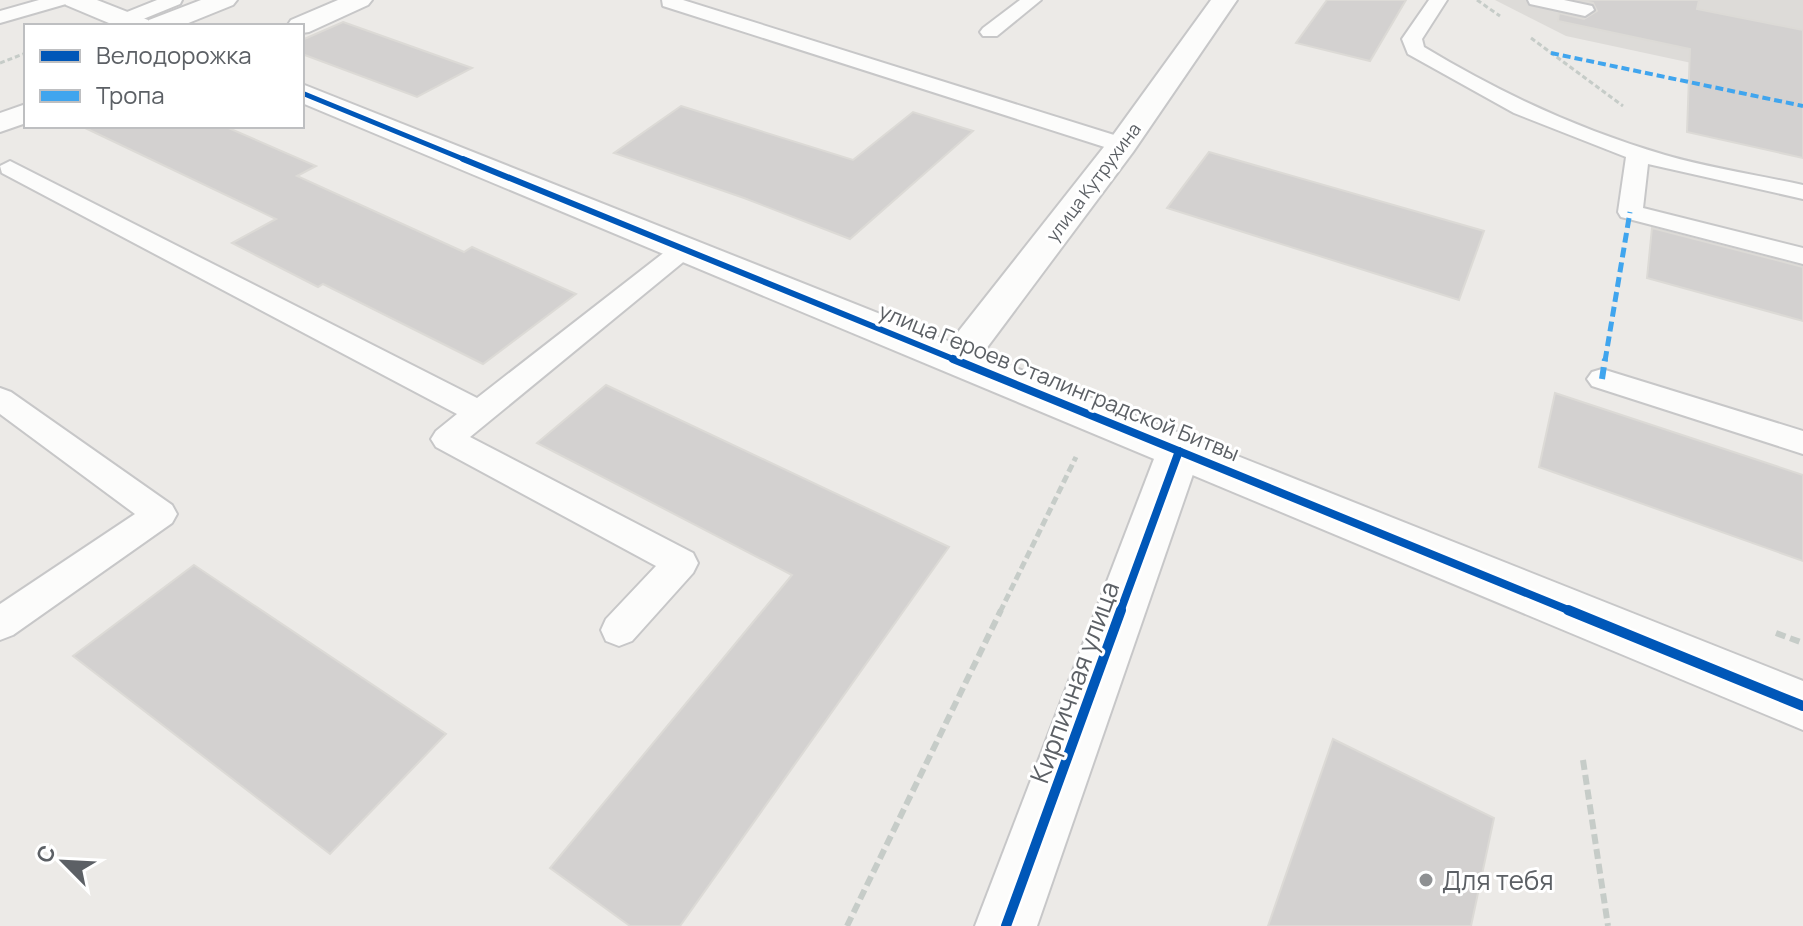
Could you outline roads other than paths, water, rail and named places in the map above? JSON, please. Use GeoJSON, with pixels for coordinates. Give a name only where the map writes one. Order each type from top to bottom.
{"type":"FeatureCollection","features":[{"type":"Feature","properties":{"kind":"street"},"geometry":{"type":"LineString","coordinates":[[75,0],[131,23]]}},
{"type":"Feature","properties":{"kind":"street"},"geometry":{"type":"LineString","coordinates":[[163,24],[224,0]]}},
{"type":"Feature","properties":{"kind":"street"},"geometry":{"type":"LineString","coordinates":[[304,24],[359,0]]}},
{"type":"Feature","properties":{"kind":"street","name":"улица Кутрухина"},"geometry":{"type":"LineString","coordinates":[[957,360],[1122,145],[1224,0]]}},
{"type":"Feature","properties":{"kind":"street","name":"улица Героев Сталинградской Битвы"},"geometry":{"type":"LineString","coordinates":[[304,94],[1803,706]]}},
{"type":"Feature","properties":{"kind":"street"},"geometry":{"type":"LineString","coordinates":[[0,123],[24,114]]}},
{"type":"Feature","properties":{"kind":"street","name":"Кирпичная улица"},"geometry":{"type":"LineString","coordinates":[[1006,926],[1179,451]]}},
{"type":"Feature","properties":{"kind":"lane"},"geometry":{"type":"LineString","coordinates":[[0,17],[59,0]]}},
{"type":"Feature","properties":{"kind":"lane"},"geometry":{"type":"LineString","coordinates":[[131,23],[173,0]]}},
{"type":"Feature","properties":{"kind":"lane"},"geometry":{"type":"LineString","coordinates":[[674,0],[670,2],[1122,145]]}},
{"type":"Feature","properties":{"kind":"lane"},"geometry":{"type":"LineString","coordinates":[[990,32],[1032,0]]}},
{"type":"Feature","properties":{"kind":"lane"},"geometry":{"type":"LineString","coordinates":[[1438,0],[1412,39],[1415,50],[1457,77],[1559,125],[1638,154],[1803,192]]}},
{"type":"Feature","properties":{"kind":"lane"},"geometry":{"type":"LineString","coordinates":[[1537,0],[1585,10]]}},
{"type":"Feature","properties":{"kind":"lane"},"geometry":{"type":"LineString","coordinates":[[1638,154],[1630,212],[1803,256]]}},
{"type":"Feature","properties":{"kind":"lane"},"geometry":{"type":"LineString","coordinates":[[10,168],[480,413]]}},
{"type":"Feature","properties":{"kind":"lane"},"geometry":{"type":"LineString","coordinates":[[619,630],[681,563],[447,439],[684,249]]}},
{"type":"Feature","properties":{"kind":"lane"},"geometry":{"type":"LineString","coordinates":[[1602,379],[1803,443]]}},
{"type":"Feature","properties":{"kind":"lane"},"geometry":{"type":"LineString","coordinates":[[0,399],[160,514],[0,624]]}},
{"type":"Feature","properties":{"kind":"place","name":"Для тебя"},"geometry":{"type":"Point","coordinates":[1426,880]}}]}
